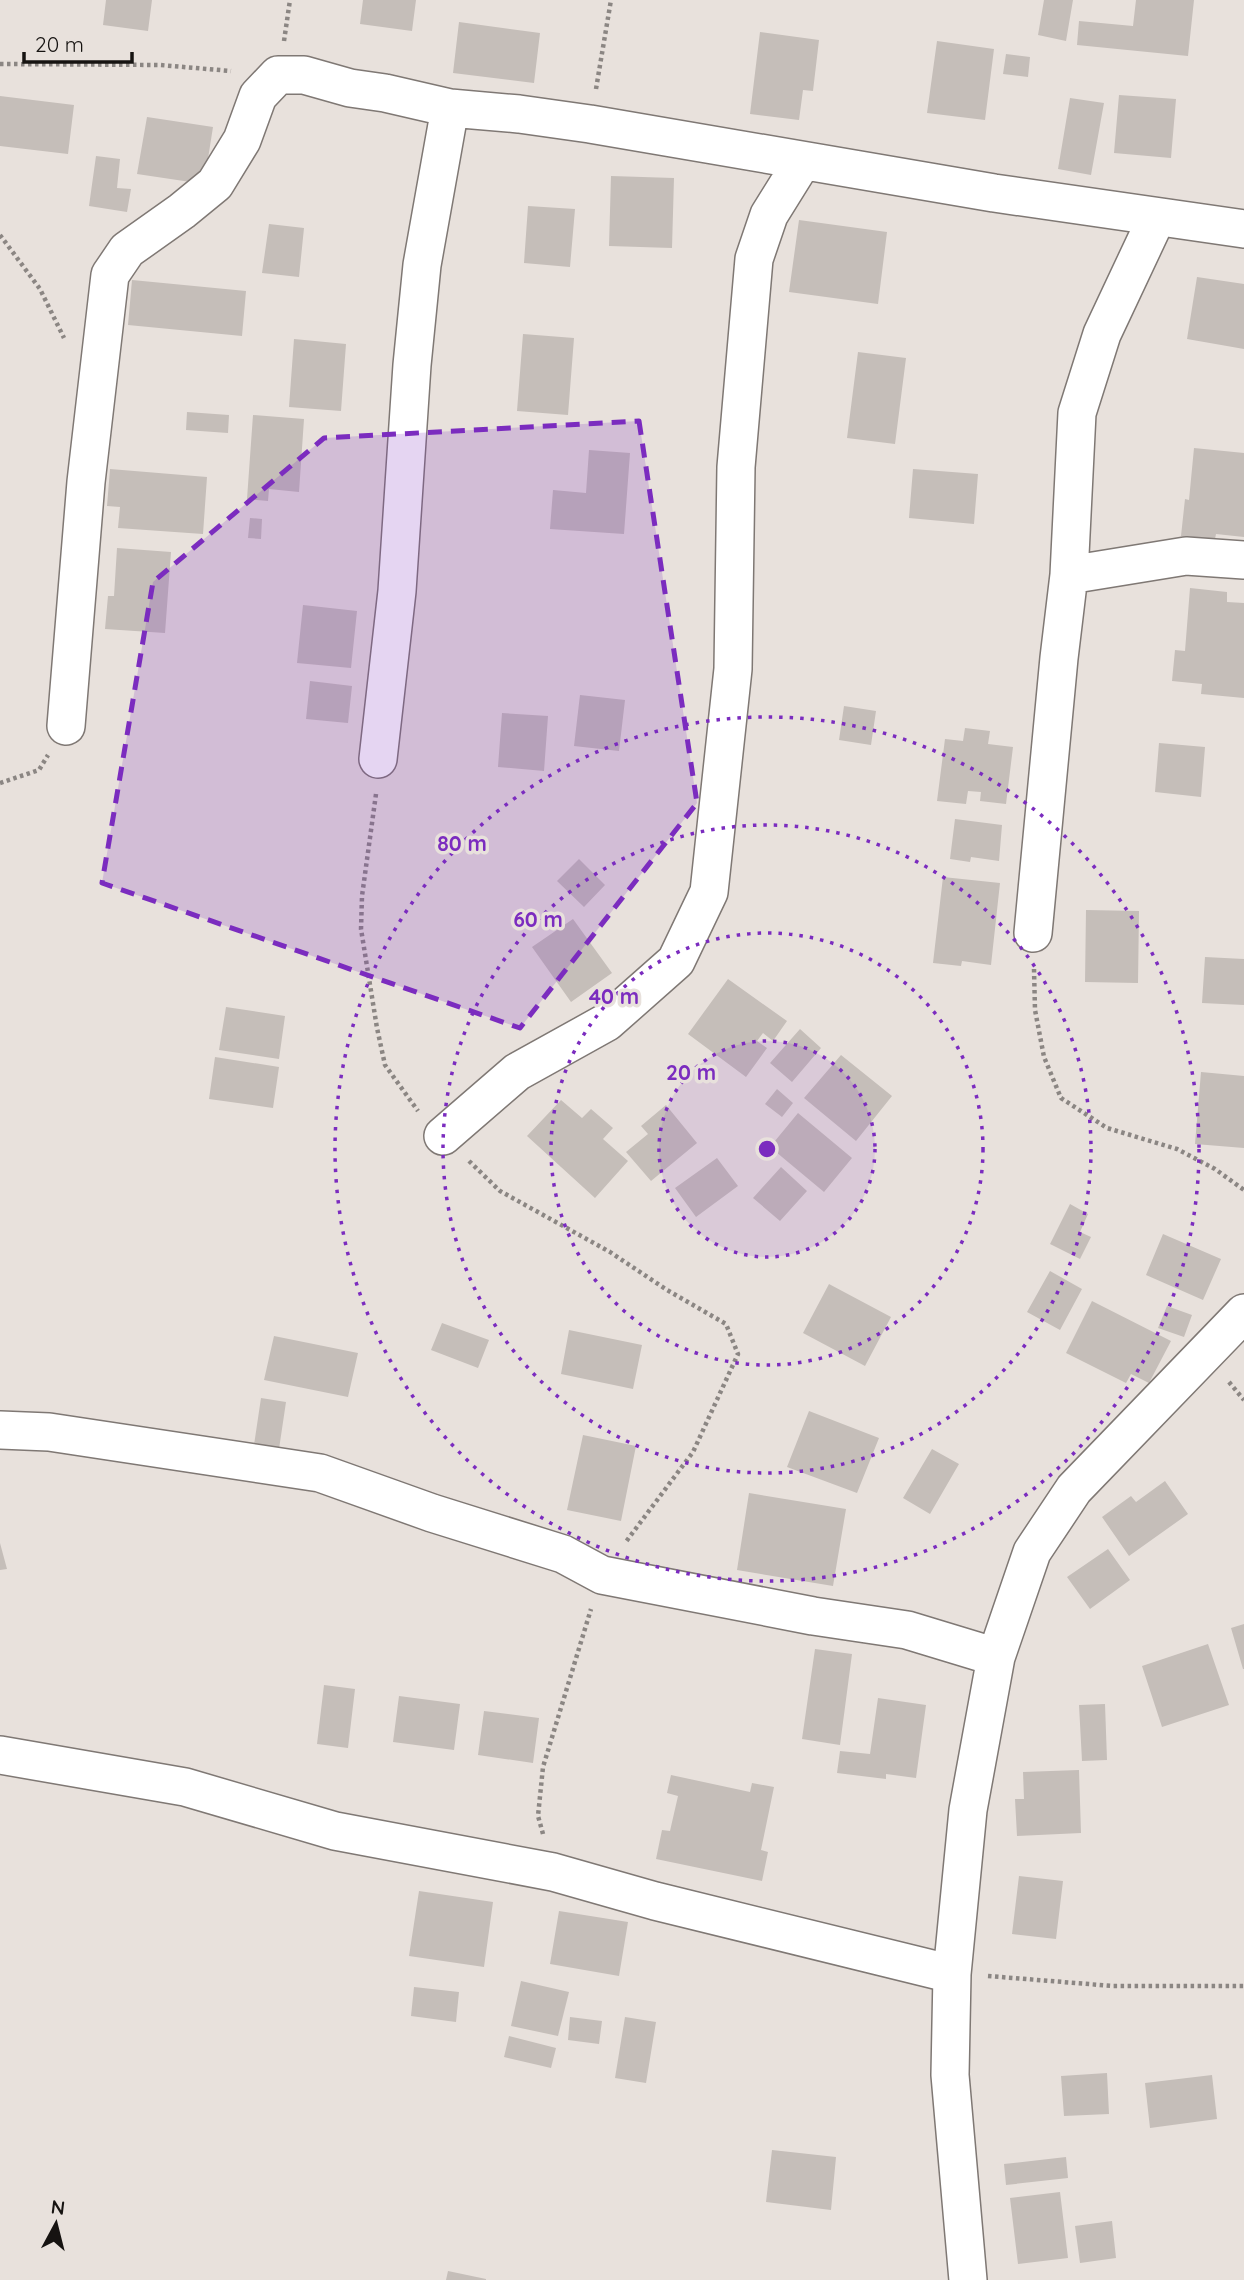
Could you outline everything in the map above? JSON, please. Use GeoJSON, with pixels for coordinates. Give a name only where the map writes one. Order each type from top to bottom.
{"type":"FeatureCollection","features":[{"type":"Feature","properties":{"kind":"street"},"geometry":{"type":"LineString","coordinates":[[66,726],[88,468],[110,275],[127,250],[215,184],[242,140],[258,96],[278,75],[304,75],[350,88],[450,108],[590,124],[802,162],[1244,229]]}},
{"type":"Feature","properties":{"kind":"street"},"geometry":{"type":"LineString","coordinates":[[378,759],[397,591],[412,365],[421,278],[450,108]]}},
{"type":"Feature","properties":{"kind":"street"},"geometry":{"type":"LineString","coordinates":[[443,1136],[517,1072],[607,1022],[676,961],[709,892],[733,669],[736,467],[754,258],[769,215],[802,162]]}},
{"type":"Feature","properties":{"kind":"street"},"geometry":{"type":"LineString","coordinates":[[1033,933],[1069,575],[1077,412],[1102,334],[1157,216]]}},
{"type":"Feature","properties":{"kind":"street"},"geometry":{"type":"LineString","coordinates":[[1069,575],[1186,556],[1244,560]]}},
{"type":"Feature","properties":{"kind":"street"},"geometry":{"type":"LineString","coordinates":[[968,2280],[950,2075],[952,1974],[968,1810],[996,1657],[1032,1552],[1074,1489],[1244,1313]]}},
{"type":"Feature","properties":{"kind":"street"},"geometry":{"type":"LineString","coordinates":[[0,1430],[49,1432],[320,1473],[444,1517],[563,1553],[602,1574],[813,1616],[906,1630],[996,1657]]}},
{"type":"Feature","properties":{"kind":"street"},"geometry":{"type":"LineString","coordinates":[[0,1755],[185,1787],[335,1831],[553,1872],[655,1901],[952,1974]]}},
{"type":"Feature","properties":{"kind":"path"},"geometry":{"type":"LineString","coordinates":[[590,124],[611,0]]}},
{"type":"Feature","properties":{"kind":"path"},"geometry":{"type":"LineString","coordinates":[[0,64],[160,65],[278,75]]}},
{"type":"Feature","properties":{"kind":"path"},"geometry":{"type":"LineString","coordinates":[[0,235],[40,289],[66,341]]}},
{"type":"Feature","properties":{"kind":"path"},"geometry":{"type":"LineString","coordinates":[[0,782],[39,770],[66,726]]}},
{"type":"Feature","properties":{"kind":"path"},"geometry":{"type":"LineString","coordinates":[[378,759],[375,811],[362,896],[361,929],[385,1065],[415,1109],[500,1191],[610,1252],[726,1324],[738,1354],[692,1452],[602,1574],[543,1766],[538,1816],[553,1872]]}},
{"type":"Feature","properties":{"kind":"path"},"geometry":{"type":"LineString","coordinates":[[1033,933],[1035,1010],[1044,1057],[1061,1098],[1107,1128],[1177,1149],[1215,1169],[1244,1190]]}},
{"type":"Feature","properties":{"kind":"path"},"geometry":{"type":"LineString","coordinates":[[952,1974],[1113,1986],[1244,1986]]}},
{"type":"Feature","properties":{"kind":"highlighted area"},"geometry":{"type":"Polygon","coordinates":[[[639,421],[697,803],[520,1028],[102,883],[153,582],[324,438],[639,421]]]}},
{"type":"Feature","properties":{"kind":"building"},"geometry":{"type":"Polygon","coordinates":[[[106,0],[152,0],[148,31],[103,25],[106,0]]]}},
{"type":"Feature","properties":{"kind":"building"},"geometry":{"type":"Polygon","coordinates":[[[363,0],[416,0],[412,31],[360,24],[363,0]]]}},
{"type":"Feature","properties":{"kind":"building"},"geometry":{"type":"Polygon","coordinates":[[[1044,0],[1073,0],[1066,41],[1038,35],[1044,0]]]}},
{"type":"Feature","properties":{"kind":"building"},"geometry":{"type":"Polygon","coordinates":[[[1136,0],[1194,0],[1188,56],[1077,45],[1079,21],[1133,26],[1136,0]]]}},
{"type":"Feature","properties":{"kind":"building"},"geometry":{"type":"Polygon","coordinates":[[[459,22],[540,33],[534,83],[453,73],[459,22]]]}},
{"type":"Feature","properties":{"kind":"building"},"geometry":{"type":"Polygon","coordinates":[[[760,32],[819,40],[813,91],[803,90],[799,120],[750,114],[760,32]]]}},
{"type":"Feature","properties":{"kind":"building"},"geometry":{"type":"Polygon","coordinates":[[[937,41],[994,49],[985,120],[927,113],[937,41]]]}},
{"type":"Feature","properties":{"kind":"building"},"geometry":{"type":"Polygon","coordinates":[[[1006,54],[1030,57],[1028,77],[1003,74],[1006,54]]]}},
{"type":"Feature","properties":{"kind":"building"},"geometry":{"type":"Polygon","coordinates":[[[1119,95],[1176,99],[1171,158],[1114,153],[1119,95]]]}},
{"type":"Feature","properties":{"kind":"building"},"geometry":{"type":"Polygon","coordinates":[[[0,96],[74,105],[68,154],[0,146],[0,96]]]}},
{"type":"Feature","properties":{"kind":"building"},"geometry":{"type":"Polygon","coordinates":[[[1070,98],[1104,103],[1091,175],[1058,169],[1070,98]]]}},
{"type":"Feature","properties":{"kind":"building"},"geometry":{"type":"Polygon","coordinates":[[[147,117],[213,127],[204,184],[137,174],[147,117]]]}},
{"type":"Feature","properties":{"kind":"building"},"geometry":{"type":"Polygon","coordinates":[[[96,156],[120,159],[117,188],[131,189],[127,212],[89,206],[96,156]]]}},
{"type":"Feature","properties":{"kind":"building"},"geometry":{"type":"Polygon","coordinates":[[[611,176],[674,178],[672,248],[609,246],[611,176]]]}},
{"type":"Feature","properties":{"kind":"building"},"geometry":{"type":"Polygon","coordinates":[[[528,206],[575,209],[570,267],[524,263],[528,206]]]}},
{"type":"Feature","properties":{"kind":"building"},"geometry":{"type":"Polygon","coordinates":[[[799,220],[887,232],[878,304],[789,292],[799,220]]]}},
{"type":"Feature","properties":{"kind":"building"},"geometry":{"type":"Polygon","coordinates":[[[269,224],[304,228],[299,277],[262,273],[269,224]]]}},
{"type":"Feature","properties":{"kind":"building"},"geometry":{"type":"Polygon","coordinates":[[[1197,277],[1244,284],[1244,349],[1187,339],[1197,277]]]}},
{"type":"Feature","properties":{"kind":"building"},"geometry":{"type":"Polygon","coordinates":[[[132,280],[246,291],[242,336],[128,325],[132,280]]]}},
{"type":"Feature","properties":{"kind":"building"},"geometry":{"type":"Polygon","coordinates":[[[523,334],[574,338],[568,415],[517,411],[523,334]]]}},
{"type":"Feature","properties":{"kind":"building"},"geometry":{"type":"Polygon","coordinates":[[[294,339],[346,344],[341,411],[289,407],[294,339]]]}},
{"type":"Feature","properties":{"kind":"building"},"geometry":{"type":"Polygon","coordinates":[[[858,352],[906,358],[895,444],[847,438],[858,352]]]}},
{"type":"Feature","properties":{"kind":"building"},"geometry":{"type":"Polygon","coordinates":[[[187,412],[229,415],[228,433],[186,430],[187,412]]]}},
{"type":"Feature","properties":{"kind":"building"},"geometry":{"type":"Polygon","coordinates":[[[253,415],[304,419],[299,492],[269,489],[268,501],[247,499],[253,415]]]}},
{"type":"Feature","properties":{"kind":"building"},"geometry":{"type":"Polygon","coordinates":[[[1194,448],[1244,453],[1244,537],[1216,534],[1215,539],[1181,536],[1185,499],[1189,500],[1194,448]]]}},
{"type":"Feature","properties":{"kind":"building"},"geometry":{"type":"Polygon","coordinates":[[[589,450],[630,453],[624,534],[550,529],[553,490],[586,493],[589,450]]]}},
{"type":"Feature","properties":{"kind":"building"},"geometry":{"type":"Polygon","coordinates":[[[110,469],[207,477],[203,534],[118,528],[120,507],[107,506],[110,469]]]}},
{"type":"Feature","properties":{"kind":"building"},"geometry":{"type":"Polygon","coordinates":[[[913,469],[978,474],[974,524],[909,518],[913,469]]]}},
{"type":"Feature","properties":{"kind":"building"},"geometry":{"type":"Polygon","coordinates":[[[250,518],[262,519],[261,539],[248,538],[250,518]]]}},
{"type":"Feature","properties":{"kind":"building"},"geometry":{"type":"Polygon","coordinates":[[[117,548],[171,552],[165,633],[105,629],[108,596],[114,596],[117,548]]]}},
{"type":"Feature","properties":{"kind":"building"},"geometry":{"type":"Polygon","coordinates":[[[1190,588],[1227,592],[1227,602],[1244,603],[1244,698],[1201,694],[1202,684],[1172,681],[1175,650],[1185,651],[1190,588]]]}},
{"type":"Feature","properties":{"kind":"building"},"geometry":{"type":"Polygon","coordinates":[[[303,605],[357,611],[351,668],[297,663],[303,605]]]}},
{"type":"Feature","properties":{"kind":"building"},"geometry":{"type":"Polygon","coordinates":[[[310,681],[352,686],[348,723],[306,719],[310,681]]]}},
{"type":"Feature","properties":{"kind":"building"},"geometry":{"type":"Polygon","coordinates":[[[580,695],[625,700],[619,751],[574,746],[580,695]]]}},
{"type":"Feature","properties":{"kind":"building"},"geometry":{"type":"Polygon","coordinates":[[[844,706],[876,711],[871,745],[839,740],[844,706]]]}},
{"type":"Feature","properties":{"kind":"building"},"geometry":{"type":"Polygon","coordinates":[[[502,713],[548,716],[544,771],[498,767],[502,713]]]}},
{"type":"Feature","properties":{"kind":"building"},"geometry":{"type":"Polygon","coordinates":[[[965,728],[990,731],[988,744],[1013,747],[1006,804],[980,801],[981,792],[968,791],[966,804],[937,801],[945,739],[963,741],[965,728]]]}},
{"type":"Feature","properties":{"kind":"building"},"geometry":{"type":"Polygon","coordinates":[[[1159,743],[1205,747],[1201,797],[1155,792],[1159,743]]]}},
{"type":"Feature","properties":{"kind":"building"},"geometry":{"type":"Polygon","coordinates":[[[955,819],[1002,825],[999,861],[971,857],[970,862],[950,859],[955,819]]]}},
{"type":"Feature","properties":{"kind":"building"},"geometry":{"type":"Polygon","coordinates":[[[579,859],[605,885],[584,907],[557,881],[579,859]]]}},
{"type":"Feature","properties":{"kind":"building"},"geometry":{"type":"Polygon","coordinates":[[[943,877],[1000,883],[991,965],[962,961],[961,966],[933,963],[943,877]]]}},
{"type":"Feature","properties":{"kind":"building"},"geometry":{"type":"Polygon","coordinates":[[[1086,910],[1139,911],[1138,983],[1085,982],[1086,910]]]}},
{"type":"Feature","properties":{"kind":"building"},"geometry":{"type":"Polygon","coordinates":[[[573,919],[612,973],[571,1002],[532,947],[573,919]]]}},
{"type":"Feature","properties":{"kind":"building"},"geometry":{"type":"Polygon","coordinates":[[[1205,957],[1244,959],[1244,1005],[1202,1003],[1205,957]]]}},
{"type":"Feature","properties":{"kind":"building"},"geometry":{"type":"Polygon","coordinates":[[[728,979],[787,1021],[773,1041],[763,1033],[757,1041],[767,1048],[746,1077],[688,1034],[728,979]]]}},
{"type":"Feature","properties":{"kind":"building"},"geometry":{"type":"Polygon","coordinates":[[[226,1007],[285,1016],[279,1059],[219,1050],[226,1007]]]}},
{"type":"Feature","properties":{"kind":"building"},"geometry":{"type":"Polygon","coordinates":[[[800,1029],[821,1048],[792,1082],[770,1063],[800,1029]]]}},
{"type":"Feature","properties":{"kind":"building"},"geometry":{"type":"Polygon","coordinates":[[[841,1055],[892,1096],[856,1141],[804,1098],[841,1055]]]}},
{"type":"Feature","properties":{"kind":"building"},"geometry":{"type":"Polygon","coordinates":[[[215,1057],[279,1067],[273,1108],[209,1099],[215,1057]]]}},
{"type":"Feature","properties":{"kind":"building"},"geometry":{"type":"Polygon","coordinates":[[[1201,1072],[1244,1076],[1244,1148],[1195,1144],[1201,1072]]]}},
{"type":"Feature","properties":{"kind":"building"},"geometry":{"type":"Polygon","coordinates":[[[777,1089],[793,1103],[782,1117],[765,1104],[777,1089]]]}},
{"type":"Feature","properties":{"kind":"building"},"geometry":{"type":"Polygon","coordinates":[[[561,1100],[582,1118],[591,1109],[613,1128],[603,1139],[628,1161],[595,1198],[527,1136],[561,1100]]]}},
{"type":"Feature","properties":{"kind":"building"},"geometry":{"type":"Polygon","coordinates":[[[666,1105],[697,1143],[651,1181],[626,1152],[648,1134],[641,1126],[666,1105]]]}},
{"type":"Feature","properties":{"kind":"building"},"geometry":{"type":"Polygon","coordinates":[[[798,1113],[852,1158],[824,1192],[770,1147],[798,1113]]]}},
{"type":"Feature","properties":{"kind":"building"},"geometry":{"type":"Polygon","coordinates":[[[717,1158],[738,1186],[696,1217],[675,1188],[717,1158]]]}},
{"type":"Feature","properties":{"kind":"building"},"geometry":{"type":"Polygon","coordinates":[[[781,1167],[807,1191],[780,1221],[753,1198],[781,1167]]]}},
{"type":"Feature","properties":{"kind":"building"},"geometry":{"type":"Polygon","coordinates":[[[1070,1204],[1088,1214],[1080,1232],[1091,1237],[1080,1259],[1050,1244],[1070,1204]]]}},
{"type":"Feature","properties":{"kind":"building"},"geometry":{"type":"Polygon","coordinates":[[[1163,1234],[1221,1259],[1203,1300],[1146,1275],[1163,1234]]]}},
{"type":"Feature","properties":{"kind":"building"},"geometry":{"type":"Polygon","coordinates":[[[1050,1271],[1082,1289],[1060,1330],[1027,1312],[1050,1271]]]}},
{"type":"Feature","properties":{"kind":"building"},"geometry":{"type":"Polygon","coordinates":[[[829,1284],[891,1317],[865,1366],[803,1333],[829,1284]]]}},
{"type":"Feature","properties":{"kind":"building"},"geometry":{"type":"Polygon","coordinates":[[[1092,1301],[1171,1341],[1149,1383],[1131,1374],[1126,1383],[1066,1353],[1092,1301]]]}},
{"type":"Feature","properties":{"kind":"building"},"geometry":{"type":"Polygon","coordinates":[[[1167,1306],[1192,1315],[1184,1337],[1158,1328],[1167,1306]]]}},
{"type":"Feature","properties":{"kind":"building"},"geometry":{"type":"Polygon","coordinates":[[[442,1323],[489,1340],[478,1368],[431,1350],[442,1323]]]}},
{"type":"Feature","properties":{"kind":"building"},"geometry":{"type":"Polygon","coordinates":[[[569,1330],[642,1345],[633,1389],[561,1374],[569,1330]]]}},
{"type":"Feature","properties":{"kind":"building"},"geometry":{"type":"Polygon","coordinates":[[[274,1336],[358,1353],[348,1397],[264,1380],[274,1336]]]}},
{"type":"Feature","properties":{"kind":"building"},"geometry":{"type":"Polygon","coordinates":[[[261,1398],[286,1402],[279,1449],[254,1445],[261,1398]]]}},
{"type":"Feature","properties":{"kind":"building"},"geometry":{"type":"Polygon","coordinates":[[[809,1411],[879,1438],[857,1493],[787,1467],[809,1411]]]}},
{"type":"Feature","properties":{"kind":"building"},"geometry":{"type":"Polygon","coordinates":[[[583,1435],[636,1446],[621,1521],[567,1510],[583,1435]]]}},
{"type":"Feature","properties":{"kind":"building"},"geometry":{"type":"Polygon","coordinates":[[[932,1449],[959,1464],[930,1514],[903,1498],[932,1449]]]}},
{"type":"Feature","properties":{"kind":"building"},"geometry":{"type":"Polygon","coordinates":[[[1165,1481],[1188,1514],[1129,1556],[1102,1517],[1131,1496],[1136,1502],[1165,1481]]]}},
{"type":"Feature","properties":{"kind":"building"},"geometry":{"type":"Polygon","coordinates":[[[749,1493],[846,1509],[833,1586],[737,1570],[749,1493]]]}},
{"type":"Feature","properties":{"kind":"building"},"geometry":{"type":"Polygon","coordinates":[[[0,1543],[7,1569],[0,1570],[0,1543]]]}},
{"type":"Feature","properties":{"kind":"building"},"geometry":{"type":"Polygon","coordinates":[[[1108,1549],[1130,1580],[1090,1609],[1067,1577],[1108,1549]]]}},
{"type":"Feature","properties":{"kind":"building"},"geometry":{"type":"Polygon","coordinates":[[[1244,1624],[1244,1669],[1243,1669],[1231,1628],[1244,1624]]]}},
{"type":"Feature","properties":{"kind":"building"},"geometry":{"type":"Polygon","coordinates":[[[1208,1644],[1229,1705],[1162,1727],[1142,1666],[1208,1644]]]}},
{"type":"Feature","properties":{"kind":"building"},"geometry":{"type":"Polygon","coordinates":[[[815,1649],[852,1654],[840,1745],[802,1739],[815,1649]]]}},
{"type":"Feature","properties":{"kind":"building"},"geometry":{"type":"Polygon","coordinates":[[[324,1685],[355,1689],[348,1748],[317,1744],[324,1685]]]}},
{"type":"Feature","properties":{"kind":"building"},"geometry":{"type":"Polygon","coordinates":[[[399,1696],[460,1704],[454,1750],[393,1742],[399,1696]]]}},
{"type":"Feature","properties":{"kind":"building"},"geometry":{"type":"Polygon","coordinates":[[[878,1698],[926,1705],[916,1778],[886,1774],[886,1779],[837,1773],[840,1751],[870,1754],[878,1698]]]}},
{"type":"Feature","properties":{"kind":"building"},"geometry":{"type":"Polygon","coordinates":[[[1105,1704],[1107,1760],[1082,1761],[1079,1705],[1105,1704]]]}},
{"type":"Feature","properties":{"kind":"building"},"geometry":{"type":"Polygon","coordinates":[[[484,1711],[539,1718],[533,1763],[478,1755],[484,1711]]]}},
{"type":"Feature","properties":{"kind":"building"},"geometry":{"type":"Polygon","coordinates":[[[1079,1770],[1081,1833],[1017,1836],[1015,1799],[1024,1799],[1023,1772],[1079,1770]]]}},
{"type":"Feature","properties":{"kind":"building"},"geometry":{"type":"Polygon","coordinates":[[[671,1775],[750,1792],[752,1783],[774,1787],[761,1850],[768,1852],[762,1881],[656,1859],[662,1830],[670,1831],[678,1796],[667,1793],[671,1775]]]}},
{"type":"Feature","properties":{"kind":"building"},"geometry":{"type":"Polygon","coordinates":[[[1019,1876],[1063,1881],[1056,1939],[1012,1934],[1019,1876]]]}},
{"type":"Feature","properties":{"kind":"building"},"geometry":{"type":"Polygon","coordinates":[[[419,1891],[493,1902],[484,1967],[409,1956],[419,1891]]]}},
{"type":"Feature","properties":{"kind":"building"},"geometry":{"type":"Polygon","coordinates":[[[559,1911],[628,1922],[619,1976],[550,1964],[559,1911]]]}},
{"type":"Feature","properties":{"kind":"building"},"geometry":{"type":"Polygon","coordinates":[[[521,1981],[569,1992],[558,2036],[511,2026],[521,1981]]]}},
{"type":"Feature","properties":{"kind":"building"},"geometry":{"type":"Polygon","coordinates":[[[414,1987],[459,1992],[456,2022],[411,2016],[414,1987]]]}},
{"type":"Feature","properties":{"kind":"building"},"geometry":{"type":"Polygon","coordinates":[[[570,2017],[602,2021],[599,2044],[568,2040],[570,2017]]]}},
{"type":"Feature","properties":{"kind":"building"},"geometry":{"type":"Polygon","coordinates":[[[625,2017],[656,2022],[646,2083],[615,2078],[625,2017]]]}},
{"type":"Feature","properties":{"kind":"building"},"geometry":{"type":"Polygon","coordinates":[[[509,2036],[556,2048],[551,2068],[504,2057],[509,2036]]]}},
{"type":"Feature","properties":{"kind":"building"},"geometry":{"type":"Polygon","coordinates":[[[1107,2073],[1109,2114],[1064,2116],[1061,2076],[1107,2073]]]}},
{"type":"Feature","properties":{"kind":"building"},"geometry":{"type":"Polygon","coordinates":[[[1212,2075],[1217,2119],[1150,2128],[1145,2083],[1212,2075]]]}},
{"type":"Feature","properties":{"kind":"building"},"geometry":{"type":"Polygon","coordinates":[[[772,2150],[836,2157],[831,2210],[766,2202],[772,2150]]]}},
{"type":"Feature","properties":{"kind":"building"},"geometry":{"type":"Polygon","coordinates":[[[1066,2157],[1068,2178],[1006,2185],[1004,2164],[1066,2157]]]}},
{"type":"Feature","properties":{"kind":"building"},"geometry":{"type":"Polygon","coordinates":[[[1060,2192],[1068,2258],[1018,2264],[1010,2198],[1060,2192]]]}},
{"type":"Feature","properties":{"kind":"building"},"geometry":{"type":"Polygon","coordinates":[[[1112,2221],[1116,2258],[1080,2263],[1075,2226],[1112,2221]]]}},
{"type":"Feature","properties":{"kind":"building"},"geometry":{"type":"Polygon","coordinates":[[[448,2271],[486,2279],[486,2280],[446,2280],[448,2271]]]}}]}
